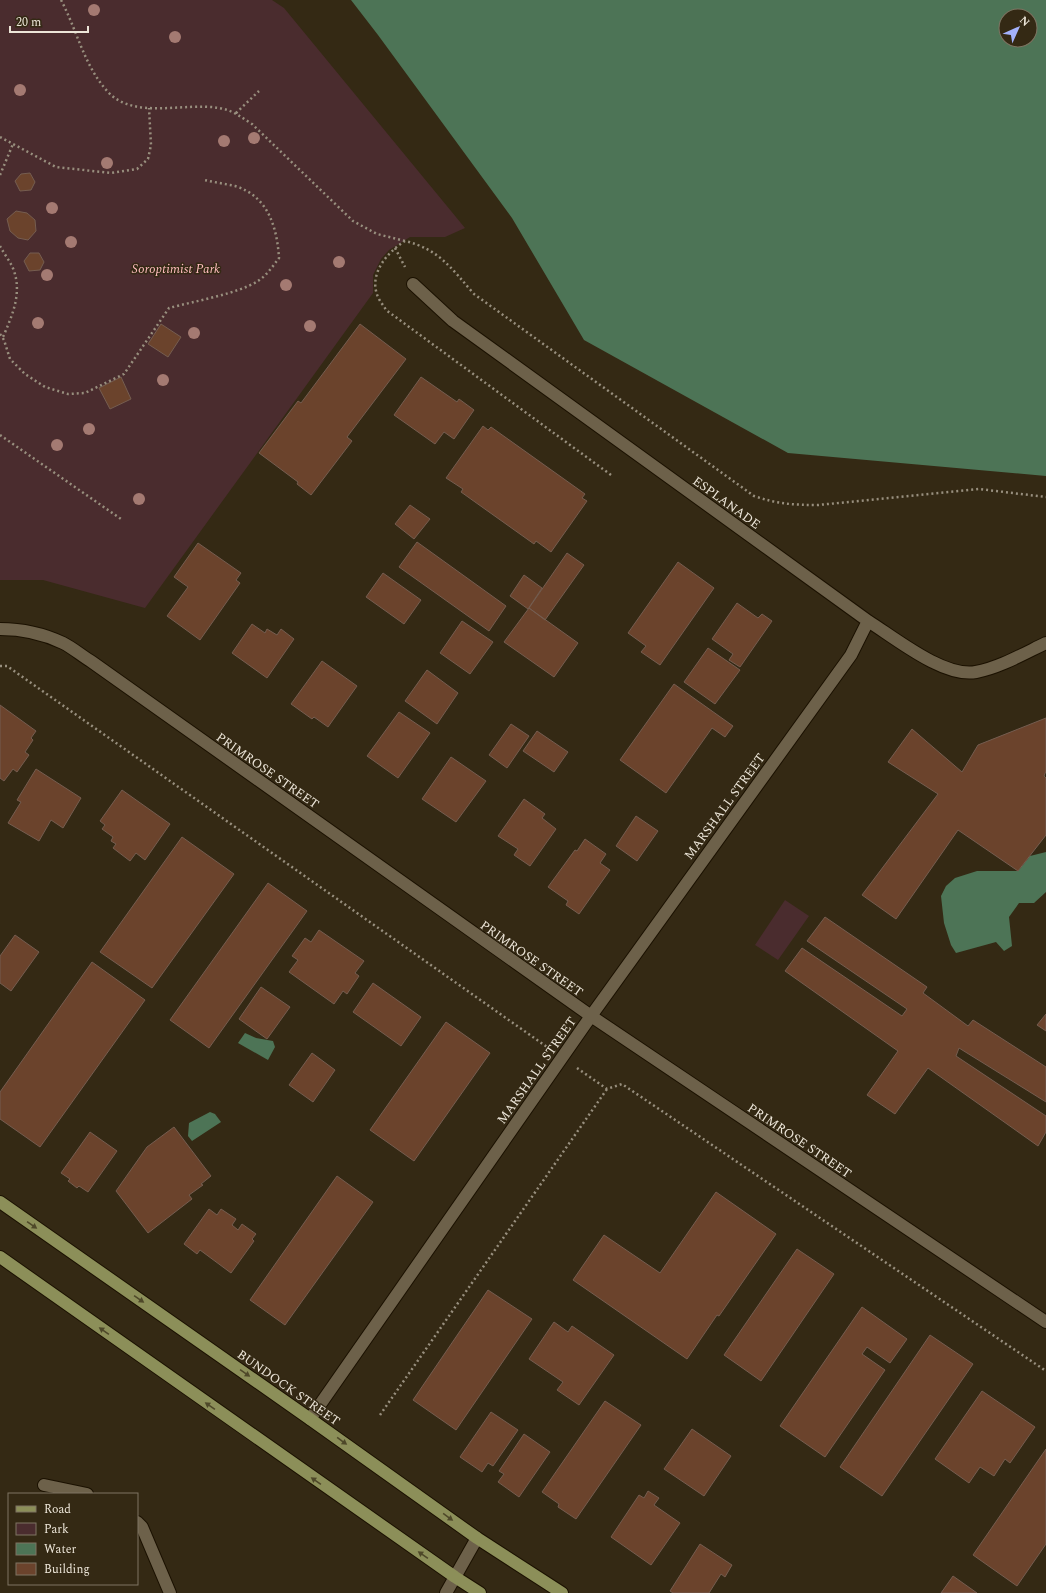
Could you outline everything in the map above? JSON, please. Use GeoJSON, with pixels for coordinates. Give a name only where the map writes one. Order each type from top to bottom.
{"type":"FeatureCollection","features":[{"type":"Feature","properties":{"kind":"main road","name":"BUNDOCK STREET"},"geometry":{"type":"LineString","coordinates":[[0,1202],[477,1538],[562,1593]]}},
{"type":"Feature","properties":{"kind":"main road"},"geometry":{"type":"LineString","coordinates":[[0,1257],[455,1577],[480,1593]]}},
{"type":"Feature","properties":{"kind":"street","name":"ESPLANADE"},"geometry":{"type":"LineString","coordinates":[[413,284],[453,321],[868,621],[938,666],[956,672],[975,673],[990,668],[1046,643]]}},
{"type":"Feature","properties":{"kind":"street","name":"MARSHALL STREET"},"geometry":{"type":"LineString","coordinates":[[310,1419],[591,1016],[851,655],[868,621]]}},
{"type":"Feature","properties":{"kind":"street","name":"PRIMROSE STREET"},"geometry":{"type":"LineString","coordinates":[[0,629],[10,629],[38,634],[63,643],[92,662],[591,1016],[1046,1322]]}},
{"type":"Feature","properties":{"kind":"street"},"geometry":{"type":"LineString","coordinates":[[44,1485],[82,1493]]}},
{"type":"Feature","properties":{"kind":"street"},"geometry":{"type":"LineString","coordinates":[[138,1523],[142,1527],[170,1593]]}},
{"type":"Feature","properties":{"kind":"street"},"geometry":{"type":"LineString","coordinates":[[446,1593],[477,1538]]}},
{"type":"Feature","properties":{"kind":"path"},"geometry":{"type":"LineString","coordinates":[[61,0],[87,62],[108,92],[117,100],[132,107],[149,108],[205,106],[221,108],[236,113],[252,124],[353,221],[377,234],[417,244],[430,250],[443,260],[474,294],[754,496],[773,502],[791,505],[818,505],[979,489],[1046,498]]}},
{"type":"Feature","properties":{"kind":"path"},"geometry":{"type":"LineString","coordinates":[[236,113],[259,91]]}},
{"type":"Feature","properties":{"kind":"path"},"geometry":{"type":"LineString","coordinates":[[0,138],[56,167],[111,173],[137,169],[148,159],[151,145],[149,108]]}},
{"type":"Feature","properties":{"kind":"path"},"geometry":{"type":"LineString","coordinates":[[0,174],[13,144]]}},
{"type":"Feature","properties":{"kind":"path"},"geometry":{"type":"LineString","coordinates":[[0,334],[3,338],[10,359],[25,374],[45,387],[68,394],[85,393],[124,374],[169,308],[245,288],[259,280],[269,272],[279,258],[276,229],[269,215],[261,202],[249,193],[236,187],[204,180]]}},
{"type":"Feature","properties":{"kind":"path"},"geometry":{"type":"LineString","coordinates":[[405,241],[395,248],[380,266],[376,275],[378,299],[386,310],[611,475]]}},
{"type":"Feature","properties":{"kind":"path"},"geometry":{"type":"LineString","coordinates":[[0,246],[14,270],[18,287],[14,311],[3,338]]}},
{"type":"Feature","properties":{"kind":"path"},"geometry":{"type":"LineString","coordinates":[[0,435],[121,520]]}},
{"type":"Feature","properties":{"kind":"path"},"geometry":{"type":"LineString","coordinates":[[0,666],[7,666],[607,1089]]}},
{"type":"Feature","properties":{"kind":"path"},"geometry":{"type":"LineString","coordinates":[[380,1415],[607,1089],[622,1084],[1046,1371]]}},
{"type":"Feature","properties":{"kind":"green space","name":"Soroptimist Park"},"geometry":{"type":"Polygon","coordinates":[[[0,0],[272,0],[284,8],[465,228],[445,237],[410,237],[389,250],[381,259],[373,275],[373,293],[145,608],[43,580],[0,580],[0,0]]]}},
{"type":"Feature","properties":{"kind":"green space"},"geometry":{"type":"Polygon","coordinates":[[[785,900],[809,916],[778,960],[755,945],[785,900]]]}},
{"type":"Feature","properties":{"kind":"water"},"geometry":{"type":"Polygon","coordinates":[[[351,0],[1046,0],[1046,476],[788,453],[584,340],[512,218],[351,0]]]}},
{"type":"Feature","properties":{"kind":"water"},"geometry":{"type":"Polygon","coordinates":[[[1046,852],[1046,892],[1034,903],[1019,903],[1009,917],[1012,946],[1004,951],[996,942],[956,953],[951,945],[944,923],[941,896],[946,886],[955,878],[977,871],[1018,871],[1030,856],[1046,852]]]}},
{"type":"Feature","properties":{"kind":"water"},"geometry":{"type":"Polygon","coordinates":[[[245,1033],[256,1038],[273,1041],[275,1047],[268,1060],[238,1043],[245,1033]]]}},
{"type":"Feature","properties":{"kind":"water"},"geometry":{"type":"Polygon","coordinates":[[[210,1112],[215,1114],[221,1122],[192,1141],[188,1136],[189,1123],[210,1112]]]}},
{"type":"Feature","properties":{"kind":"building"},"geometry":{"type":"Polygon","coordinates":[[[30,173],[35,182],[31,190],[20,191],[15,181],[21,174],[30,173]]]}},
{"type":"Feature","properties":{"kind":"building"},"geometry":{"type":"Polygon","coordinates":[[[16,211],[27,213],[35,220],[36,231],[28,240],[18,238],[10,231],[7,219],[16,211]]]}},
{"type":"Feature","properties":{"kind":"building"},"geometry":{"type":"Polygon","coordinates":[[[30,253],[39,253],[44,262],[40,270],[29,271],[24,261],[30,253]]]}},
{"type":"Feature","properties":{"kind":"building"},"geometry":{"type":"Polygon","coordinates":[[[161,324],[181,337],[168,357],[148,344],[161,324]]]}},
{"type":"Feature","properties":{"kind":"building"},"geometry":{"type":"Polygon","coordinates":[[[360,324],[406,359],[347,437],[352,441],[311,495],[297,484],[298,482],[259,453],[298,401],[301,403],[360,324]]]}},
{"type":"Feature","properties":{"kind":"building"},"geometry":{"type":"Polygon","coordinates":[[[121,377],[131,399],[110,409],[99,388],[121,377]]]}},
{"type":"Feature","properties":{"kind":"building"},"geometry":{"type":"Polygon","coordinates":[[[421,377],[457,402],[459,399],[474,410],[454,439],[444,432],[435,444],[394,415],[421,377]]]}},
{"type":"Feature","properties":{"kind":"building"},"geometry":{"type":"Polygon","coordinates":[[[483,426],[488,430],[491,427],[585,494],[582,498],[587,501],[551,552],[536,541],[534,544],[461,492],[463,489],[446,478],[483,426]]]}},
{"type":"Feature","properties":{"kind":"building"},"geometry":{"type":"Polygon","coordinates":[[[410,505],[430,519],[414,539],[395,524],[410,505]]]}},
{"type":"Feature","properties":{"kind":"building"},"geometry":{"type":"Polygon","coordinates":[[[417,542],[506,606],[489,631],[399,567],[417,542]]]}},
{"type":"Feature","properties":{"kind":"building"},"geometry":{"type":"Polygon","coordinates":[[[198,543],[241,573],[236,580],[240,583],[200,640],[167,616],[188,587],[174,577],[198,543]]]}},
{"type":"Feature","properties":{"kind":"building"},"geometry":{"type":"Polygon","coordinates":[[[567,553],[584,565],[545,620],[529,608],[567,553]]]}},
{"type":"Feature","properties":{"kind":"building"},"geometry":{"type":"Polygon","coordinates":[[[678,562],[714,588],[660,665],[641,652],[646,646],[628,633],[678,562]]]}},
{"type":"Feature","properties":{"kind":"building"},"geometry":{"type":"Polygon","coordinates":[[[383,573],[421,600],[404,624],[366,597],[383,573]]]}},
{"type":"Feature","properties":{"kind":"building"},"geometry":{"type":"Polygon","coordinates":[[[524,575],[542,588],[528,609],[510,596],[524,575]]]}},
{"type":"Feature","properties":{"kind":"building"},"geometry":{"type":"Polygon","coordinates":[[[737,603],[758,618],[762,614],[772,621],[740,667],[729,660],[733,654],[712,639],[737,603]]]}},
{"type":"Feature","properties":{"kind":"building"},"geometry":{"type":"Polygon","coordinates":[[[529,608],[578,643],[554,677],[504,642],[529,608]]]}},
{"type":"Feature","properties":{"kind":"building"},"geometry":{"type":"Polygon","coordinates":[[[462,621],[493,642],[470,674],[440,653],[462,621]]]}},
{"type":"Feature","properties":{"kind":"building"},"geometry":{"type":"Polygon","coordinates":[[[252,624],[265,633],[267,629],[277,635],[281,629],[294,639],[267,678],[232,653],[252,624]]]}},
{"type":"Feature","properties":{"kind":"building"},"geometry":{"type":"Polygon","coordinates":[[[708,648],[740,670],[715,704],[684,682],[708,648]]]}},
{"type":"Feature","properties":{"kind":"building"},"geometry":{"type":"Polygon","coordinates":[[[322,661],[357,686],[328,727],[314,717],[312,719],[291,704],[322,661]]]}},
{"type":"Feature","properties":{"kind":"building"},"geometry":{"type":"Polygon","coordinates":[[[427,670],[458,693],[437,724],[405,701],[427,670]]]}},
{"type":"Feature","properties":{"kind":"building"},"geometry":{"type":"Polygon","coordinates":[[[674,684],[733,726],[725,737],[712,728],[666,793],[620,760],[674,684]]]}},
{"type":"Feature","properties":{"kind":"building"},"geometry":{"type":"Polygon","coordinates":[[[0,705],[36,731],[31,738],[33,740],[25,752],[29,755],[17,772],[13,769],[4,781],[0,778],[0,705]]]}},
{"type":"Feature","properties":{"kind":"building"},"geometry":{"type":"Polygon","coordinates":[[[399,712],[430,733],[398,778],[367,756],[399,712]]]}},
{"type":"Feature","properties":{"kind":"building"},"geometry":{"type":"Polygon","coordinates":[[[1046,718],[1046,771],[1044,776],[1046,778],[1046,835],[1018,871],[958,830],[896,919],[862,895],[938,794],[888,762],[912,729],[962,772],[978,745],[1046,718]]]}},
{"type":"Feature","properties":{"kind":"building"},"geometry":{"type":"Polygon","coordinates":[[[511,724],[529,736],[507,768],[489,755],[511,724]]]}},
{"type":"Feature","properties":{"kind":"building"},"geometry":{"type":"Polygon","coordinates":[[[537,731],[568,752],[554,772],[523,751],[537,731]]]}},
{"type":"Feature","properties":{"kind":"building"},"geometry":{"type":"Polygon","coordinates":[[[451,757],[486,781],[456,822],[422,799],[451,757]]]}},
{"type":"Feature","properties":{"kind":"building"},"geometry":{"type":"Polygon","coordinates":[[[36,769],[81,798],[63,828],[51,820],[39,841],[8,823],[21,802],[17,800],[36,769]]]}},
{"type":"Feature","properties":{"kind":"building"},"geometry":{"type":"Polygon","coordinates":[[[122,790],[170,824],[145,860],[136,853],[130,861],[113,848],[116,844],[111,841],[113,837],[102,829],[105,825],[100,821],[122,790]]]}},
{"type":"Feature","properties":{"kind":"building"},"geometry":{"type":"Polygon","coordinates":[[[524,799],[545,814],[542,818],[556,829],[530,866],[514,855],[518,849],[498,836],[524,799]]]}},
{"type":"Feature","properties":{"kind":"building"},"geometry":{"type":"Polygon","coordinates":[[[636,816],[658,831],[637,861],[616,846],[636,816]]]}},
{"type":"Feature","properties":{"kind":"building"},"geometry":{"type":"Polygon","coordinates":[[[182,837],[234,874],[152,988],[100,952],[182,837]]]}},
{"type":"Feature","properties":{"kind":"building"},"geometry":{"type":"Polygon","coordinates":[[[585,839],[606,854],[600,863],[610,870],[579,914],[566,905],[568,901],[548,887],[575,850],[577,851],[585,839]]]}},
{"type":"Feature","properties":{"kind":"building"},"geometry":{"type":"Polygon","coordinates":[[[268,883],[307,911],[209,1048],[170,1020],[268,883]]]}},
{"type":"Feature","properties":{"kind":"building"},"geometry":{"type":"Polygon","coordinates":[[[825,917],[927,987],[923,993],[968,1026],[973,1020],[1046,1067],[1046,1102],[959,1048],[956,1056],[1046,1116],[1046,1132],[1038,1146],[928,1068],[895,1114],[867,1095],[898,1051],[785,971],[802,948],[902,1016],[907,1009],[807,941],[825,917]]]}},
{"type":"Feature","properties":{"kind":"building"},"geometry":{"type":"Polygon","coordinates":[[[319,930],[364,961],[355,973],[359,976],[347,994],[343,991],[334,1004],[289,972],[298,960],[292,956],[305,938],[311,942],[319,930]]]}},
{"type":"Feature","properties":{"kind":"building"},"geometry":{"type":"Polygon","coordinates":[[[15,935],[39,952],[11,991],[0,983],[0,956],[15,935]]]}},
{"type":"Feature","properties":{"kind":"building"},"geometry":{"type":"Polygon","coordinates":[[[92,962],[145,1000],[40,1147],[0,1119],[0,1092],[92,962]]]}},
{"type":"Feature","properties":{"kind":"building"},"geometry":{"type":"Polygon","coordinates":[[[373,983],[421,1017],[401,1046],[353,1012],[373,983]]]}},
{"type":"Feature","properties":{"kind":"building"},"geometry":{"type":"Polygon","coordinates":[[[261,987],[290,1007],[267,1039],[239,1019],[261,987]]]}},
{"type":"Feature","properties":{"kind":"building"},"geometry":{"type":"Polygon","coordinates":[[[1046,1014],[1046,1031],[1037,1025],[1046,1014]]]}},
{"type":"Feature","properties":{"kind":"building"},"geometry":{"type":"Polygon","coordinates":[[[446,1022],[490,1053],[414,1161],[370,1130],[446,1022]]]}},
{"type":"Feature","properties":{"kind":"building"},"geometry":{"type":"Polygon","coordinates":[[[312,1053],[335,1070],[313,1102],[289,1085],[312,1053]]]}},
{"type":"Feature","properties":{"kind":"building"},"geometry":{"type":"Polygon","coordinates":[[[174,1127],[211,1176],[201,1184],[203,1185],[189,1195],[192,1199],[148,1233],[116,1191],[147,1147],[174,1127]]]}},
{"type":"Feature","properties":{"kind":"building"},"geometry":{"type":"Polygon","coordinates":[[[90,1132],[117,1151],[88,1192],[79,1186],[77,1188],[68,1181],[70,1179],[61,1173],[90,1132]]]}},
{"type":"Feature","properties":{"kind":"building"},"geometry":{"type":"Polygon","coordinates":[[[337,1176],[373,1202],[285,1325],[250,1300],[337,1176]]]}},
{"type":"Feature","properties":{"kind":"building"},"geometry":{"type":"Polygon","coordinates":[[[716,1192],[776,1234],[687,1359],[573,1280],[604,1235],[660,1273],[716,1192]]]}},
{"type":"Feature","properties":{"kind":"building"},"geometry":{"type":"Polygon","coordinates":[[[209,1209],[217,1215],[221,1209],[236,1219],[232,1225],[238,1230],[242,1224],[256,1234],[252,1239],[254,1241],[231,1273],[200,1250],[197,1254],[184,1244],[209,1209]]]}},
{"type":"Feature","properties":{"kind":"building"},"geometry":{"type":"Polygon","coordinates":[[[797,1249],[834,1274],[761,1381],[724,1355],[797,1249]]]}},
{"type":"Feature","properties":{"kind":"building"},"geometry":{"type":"Polygon","coordinates":[[[488,1290],[532,1319],[456,1430],[413,1400],[488,1290]]]}},
{"type":"Feature","properties":{"kind":"building"},"geometry":{"type":"Polygon","coordinates":[[[862,1307],[907,1339],[890,1363],[867,1347],[862,1354],[885,1370],[825,1457],[780,1426],[862,1307]]]}},
{"type":"Feature","properties":{"kind":"building"},"geometry":{"type":"Polygon","coordinates":[[[554,1322],[568,1332],[572,1326],[614,1355],[579,1405],[557,1390],[563,1382],[529,1359],[554,1322]]]}},
{"type":"Feature","properties":{"kind":"building"},"geometry":{"type":"Polygon","coordinates":[[[930,1335],[973,1364],[882,1496],[840,1467],[930,1335]]]}},
{"type":"Feature","properties":{"kind":"building"},"geometry":{"type":"Polygon","coordinates":[[[982,1391],[1035,1427],[1010,1463],[1005,1459],[994,1476],[980,1467],[969,1483],[935,1459],[982,1391]]]}},
{"type":"Feature","properties":{"kind":"building"},"geometry":{"type":"Polygon","coordinates":[[[605,1401],[641,1425],[576,1519],[558,1507],[559,1504],[542,1492],[605,1401]]]}},
{"type":"Feature","properties":{"kind":"building"},"geometry":{"type":"Polygon","coordinates":[[[491,1412],[518,1430],[493,1466],[488,1463],[482,1472],[460,1457],[491,1412]]]}},
{"type":"Feature","properties":{"kind":"building"},"geometry":{"type":"Polygon","coordinates":[[[692,1429],[731,1456],[704,1496],[664,1469],[692,1429]]]}},
{"type":"Feature","properties":{"kind":"building"},"geometry":{"type":"Polygon","coordinates":[[[524,1434],[550,1452],[519,1497],[498,1482],[504,1474],[499,1471],[524,1434]]]}},
{"type":"Feature","properties":{"kind":"building"},"geometry":{"type":"Polygon","coordinates":[[[1046,1449],[1046,1544],[1017,1586],[973,1555],[1046,1449]]]}},
{"type":"Feature","properties":{"kind":"building"},"geometry":{"type":"Polygon","coordinates":[[[648,1491],[659,1498],[654,1505],[680,1523],[651,1565],[611,1537],[639,1495],[644,1498],[648,1491]]]}},
{"type":"Feature","properties":{"kind":"building"},"geometry":{"type":"Polygon","coordinates":[[[700,1544],[732,1565],[725,1577],[721,1574],[709,1593],[673,1593],[670,1591],[700,1544]]]}},
{"type":"Feature","properties":{"kind":"building"},"geometry":{"type":"Polygon","coordinates":[[[953,1576],[977,1593],[941,1593],[953,1576]]]}}]}
